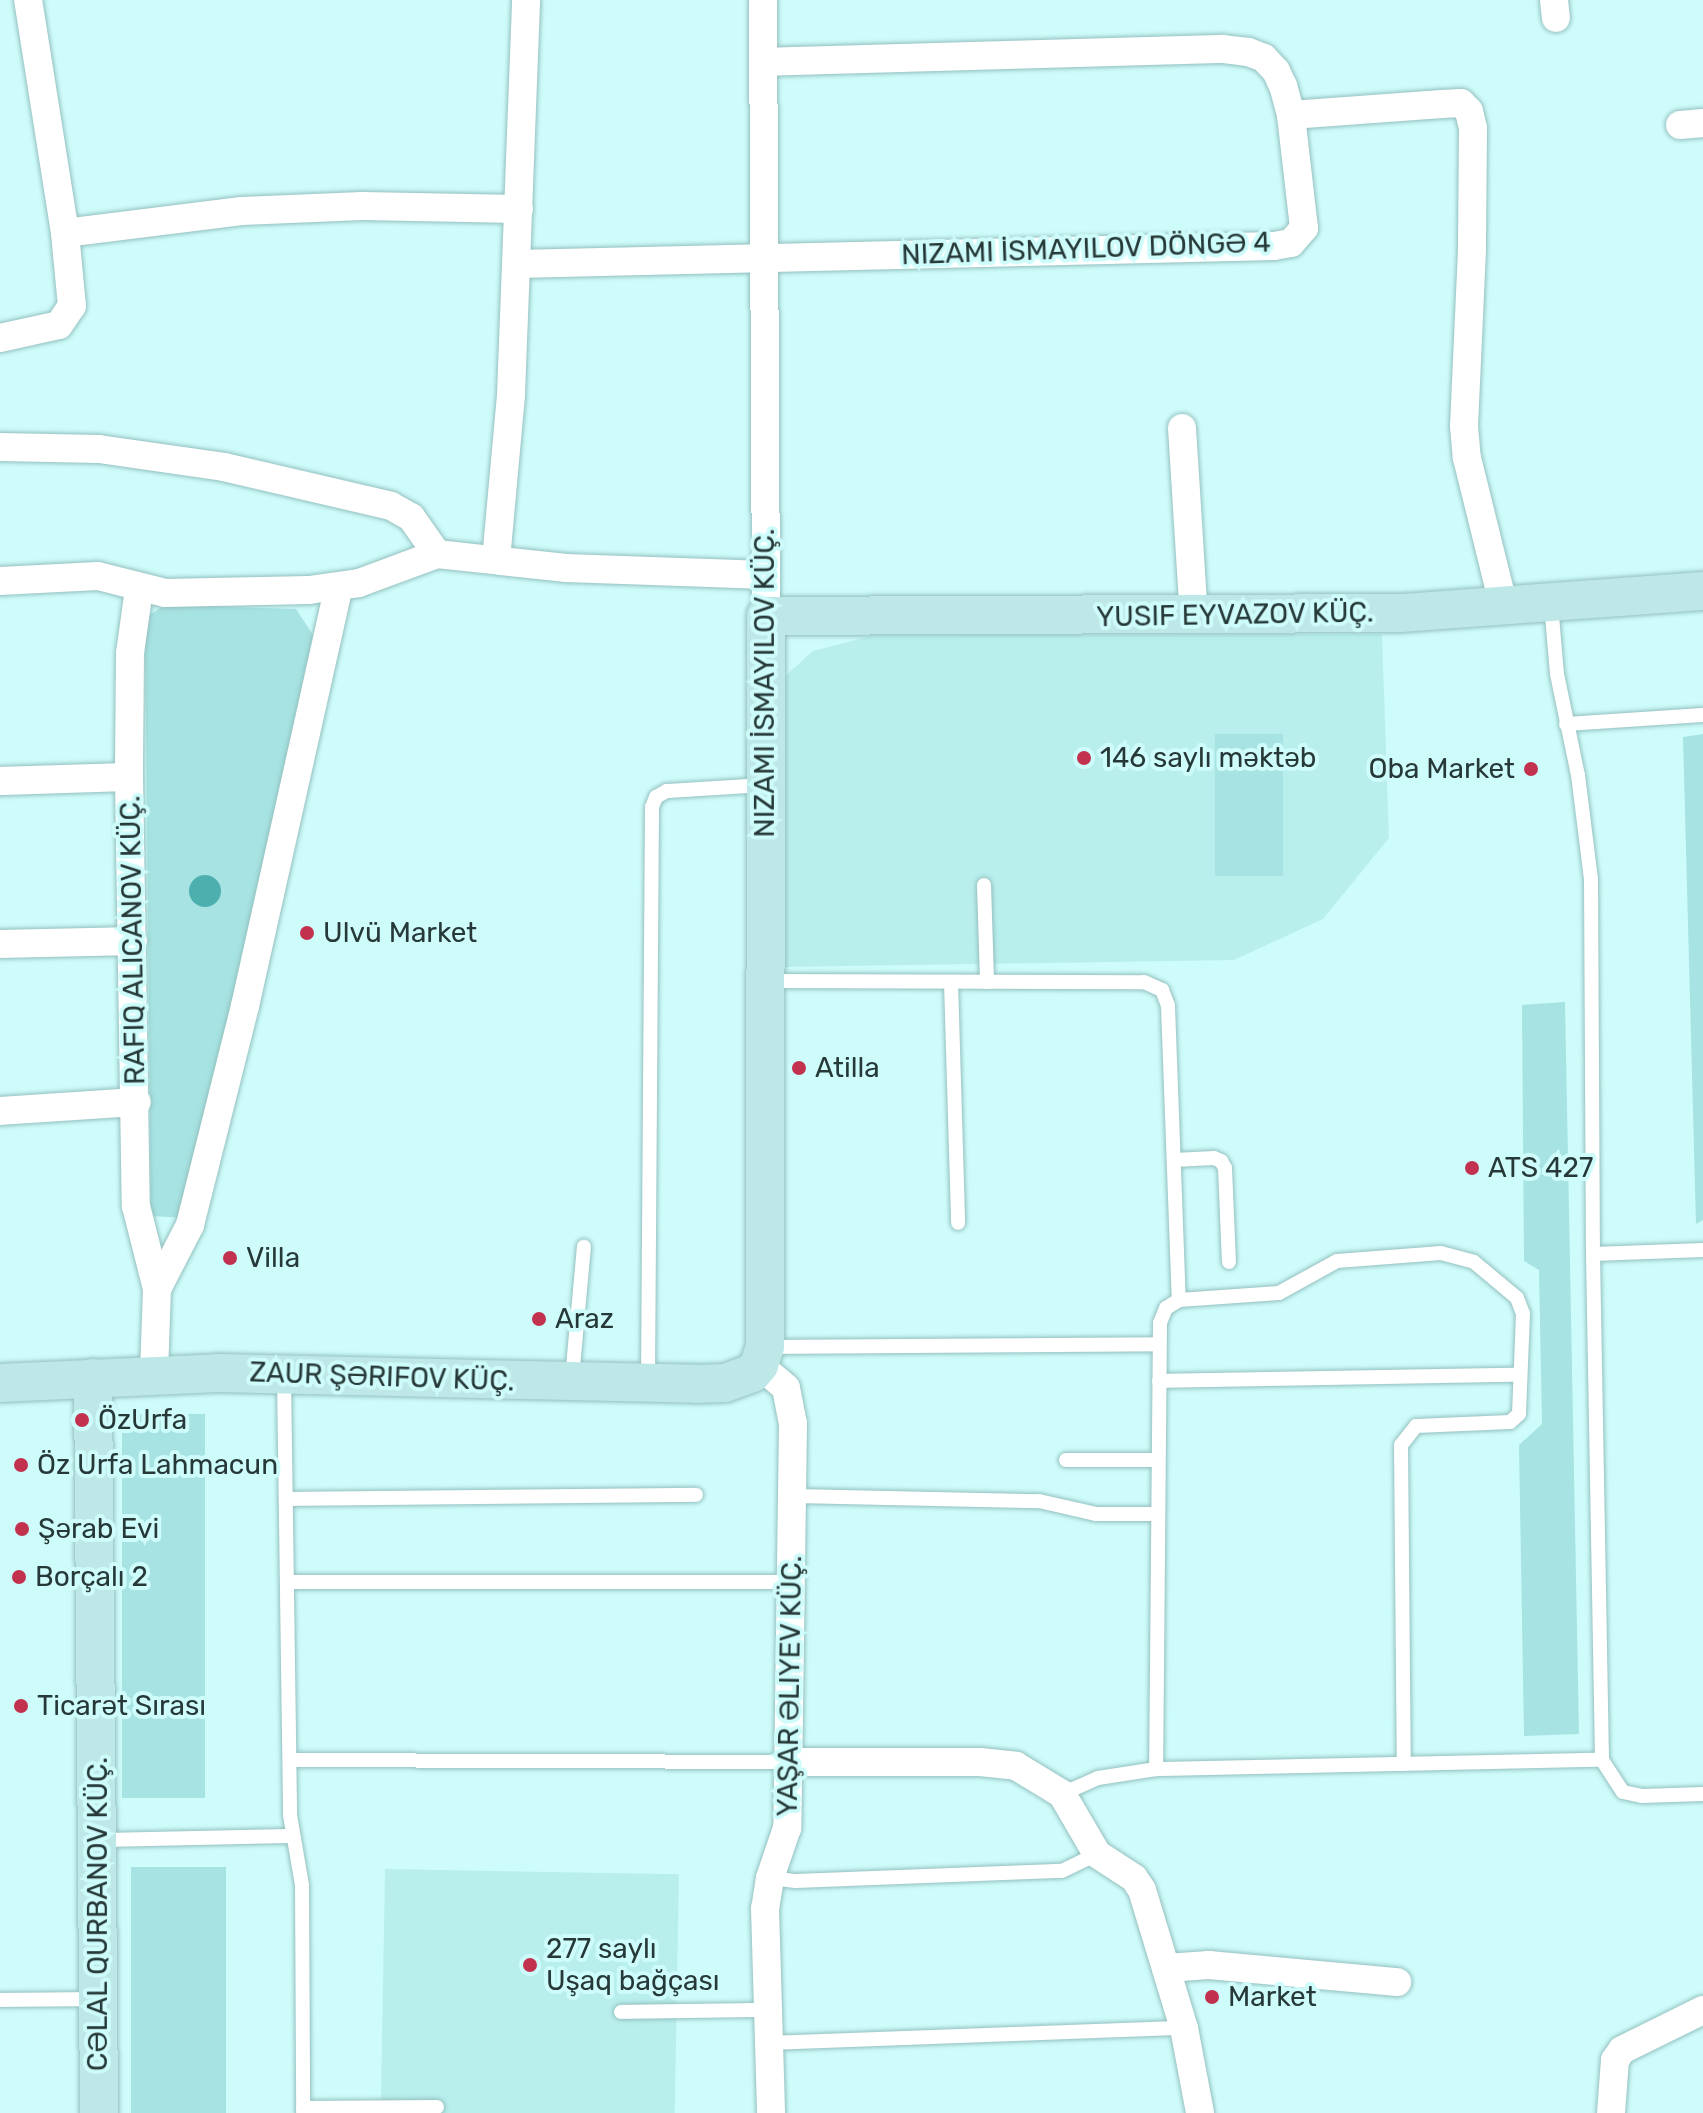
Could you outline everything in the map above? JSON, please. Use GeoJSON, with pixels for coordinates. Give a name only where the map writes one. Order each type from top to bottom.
{"type":"FeatureCollection","features":[{"type":"Feature","properties":{"kind":"street"},"geometry":{"type":"LineString","coordinates":[[0,338],[35,333],[59,325],[68,317],[72,306],[65,233],[28,0]]}},
{"type":"Feature","properties":{"kind":"street"},"geometry":{"type":"LineString","coordinates":[[496,560],[511,394],[526,0]]}},
{"type":"Feature","properties":{"kind":"street"},"geometry":{"type":"LineString","coordinates":[[762,1356],[766,785],[763,0]]}},
{"type":"Feature","properties":{"kind":"street"},"geometry":{"type":"LineString","coordinates":[[517,264],[1291,243],[1298,238],[1305,220],[1291,115],[1276,71],[1264,58],[1248,52],[764,62]]}},
{"type":"Feature","properties":{"kind":"street"},"geometry":{"type":"LineString","coordinates":[[1291,115],[1461,103],[1469,111],[1473,128],[1472,250],[1464,426],[1467,458],[1504,607]]}},
{"type":"Feature","properties":{"kind":"street"},"geometry":{"type":"LineString","coordinates":[[65,233],[242,211],[362,206],[519,209]]}},
{"type":"Feature","properties":{"kind":"street"},"geometry":{"type":"LineString","coordinates":[[1182,428],[1194,617]]}},
{"type":"Feature","properties":{"kind":"street"},"geometry":{"type":"LineString","coordinates":[[0,447],[99,449],[224,467],[391,506],[411,517],[437,554]]}},
{"type":"Feature","properties":{"kind":"street"},"geometry":{"type":"LineString","coordinates":[[0,581],[98,576],[139,589],[165,593],[339,587],[437,554],[566,568],[766,575]]}},
{"type":"Feature","properties":{"kind":"street"},"geometry":{"type":"LineString","coordinates":[[157,1289],[190,1225],[245,1006],[339,587]]}},
{"type":"Feature","properties":{"kind":"street"},"geometry":{"type":"LineString","coordinates":[[139,589],[130,653],[129,777],[137,1102],[136,1206],[157,1289],[154,1374]]}},
{"type":"Feature","properties":{"kind":"street","name":"YUSIF EYVAZOV KÜÇ."},"geometry":{"type":"LineString","coordinates":[[766,616],[1194,617],[1402,613],[1703,591]]}},
{"type":"Feature","properties":{"kind":"street"},"geometry":{"type":"LineString","coordinates":[[0,781],[129,777]]}},
{"type":"Feature","properties":{"kind":"street"},"geometry":{"type":"LineString","coordinates":[[0,944],[133,941]]}},
{"type":"Feature","properties":{"kind":"street"},"geometry":{"type":"LineString","coordinates":[[0,1111],[137,1102]]}},
{"type":"Feature","properties":{"kind":"street","name":"ZAUR ŞƏRIFOV KÜÇ."},"geometry":{"type":"LineString","coordinates":[[0,1383],[154,1374],[284,1373],[648,1385],[725,1383],[752,1373],[762,1356]]}},
{"type":"Feature","properties":{"kind":"street","name":"YAŞAR ƏLIYEV KÜÇ."},"geometry":{"type":"LineString","coordinates":[[762,1356],[786,1388],[791,1404],[794,1496],[791,1762],[787,1828],[770,1878],[765,1908],[771,2113]]}},
{"type":"Feature","properties":{"kind":"street","name":"CƏLAL QURBANOV KÜÇ."},"geometry":{"type":"LineString","coordinates":[[93,1378],[99,2113]]}},
{"type":"Feature","properties":{"kind":"street"},"geometry":{"type":"LineString","coordinates":[[791,1762],[980,1762],[1016,1766],[1062,1794],[1097,1854],[1134,1878],[1142,1890],[1184,2028],[1200,2113]]}},
{"type":"Feature","properties":{"kind":"street"},"geometry":{"type":"LineString","coordinates":[[1166,1968],[1209,1965],[1397,1982]]}},
{"type":"Feature","properties":{"kind":"street"},"geometry":{"type":"LineString","coordinates":[[1611,2113],[1615,2060],[1622,2050],[1703,2010]]}},
{"type":"Feature","properties":{"kind":"lane"},"geometry":{"type":"LineString","coordinates":[[1551,603],[1557,674],[1582,805],[1591,879],[1593,1254],[1602,1760],[1623,1792],[1642,1796],[1703,1794]]}},
{"type":"Feature","properties":{"kind":"lane"},"geometry":{"type":"LineString","coordinates":[[1566,724],[1703,715]]}},
{"type":"Feature","properties":{"kind":"lane"},"geometry":{"type":"LineString","coordinates":[[648,1385],[652,807],[656,797],[667,791],[766,785]]}},
{"type":"Feature","properties":{"kind":"lane"},"geometry":{"type":"LineString","coordinates":[[984,885],[987,982]]}},
{"type":"Feature","properties":{"kind":"lane"},"geometry":{"type":"LineString","coordinates":[[765,981],[1144,982],[1162,990],[1168,1006],[1179,1300]]}},
{"type":"Feature","properties":{"kind":"lane"},"geometry":{"type":"LineString","coordinates":[[951,982],[958,1223]]}},
{"type":"Feature","properties":{"kind":"lane"},"geometry":{"type":"LineString","coordinates":[[1174,1160],[1214,1158],[1221,1161],[1225,1168],[1229,1262]]}},
{"type":"Feature","properties":{"kind":"lane"},"geometry":{"type":"LineString","coordinates":[[572,1382],[584,1247]]}},
{"type":"Feature","properties":{"kind":"lane"},"geometry":{"type":"LineString","coordinates":[[1593,1254],[1703,1250]]}},
{"type":"Feature","properties":{"kind":"lane"},"geometry":{"type":"LineString","coordinates":[[1156,1769],[1159,1344],[1160,1323],[1166,1308],[1179,1300],[1279,1293],[1337,1261],[1441,1253],[1474,1262],[1517,1298],[1523,1314],[1519,1414],[1510,1422],[1416,1426],[1401,1445],[1404,1764]]}},
{"type":"Feature","properties":{"kind":"lane"},"geometry":{"type":"LineString","coordinates":[[762,1356],[1159,1344]]}},
{"type":"Feature","properties":{"kind":"lane"},"geometry":{"type":"LineString","coordinates":[[284,1373],[290,1760],[293,1836],[302,1885],[303,2111],[437,2107]]}},
{"type":"Feature","properties":{"kind":"lane"},"geometry":{"type":"LineString","coordinates":[[1159,1381],[1520,1375]]}},
{"type":"Feature","properties":{"kind":"lane"},"geometry":{"type":"LineString","coordinates":[[1066,1460],[1157,1460]]}},
{"type":"Feature","properties":{"kind":"lane"},"geometry":{"type":"LineString","coordinates":[[287,1499],[696,1495]]}},
{"type":"Feature","properties":{"kind":"lane"},"geometry":{"type":"LineString","coordinates":[[794,1496],[1039,1501],[1096,1514],[1157,1514]]}},
{"type":"Feature","properties":{"kind":"lane"},"geometry":{"type":"LineString","coordinates":[[288,1582],[792,1582]]}},
{"type":"Feature","properties":{"kind":"lane"},"geometry":{"type":"LineString","coordinates":[[290,1760],[791,1762]]}},
{"type":"Feature","properties":{"kind":"lane"},"geometry":{"type":"LineString","coordinates":[[1062,1794],[1098,1778],[1156,1769],[1602,1760]]}},
{"type":"Feature","properties":{"kind":"lane"},"geometry":{"type":"LineString","coordinates":[[98,1840],[293,1836]]}},
{"type":"Feature","properties":{"kind":"lane"},"geometry":{"type":"LineString","coordinates":[[770,1878],[796,1881],[1062,1871],[1097,1854]]}},
{"type":"Feature","properties":{"kind":"lane"},"geometry":{"type":"LineString","coordinates":[[0,2000],[99,1999]]}},
{"type":"Feature","properties":{"kind":"lane"},"geometry":{"type":"LineString","coordinates":[[621,2012],[768,2010]]}},
{"type":"Feature","properties":{"kind":"lane"},"geometry":{"type":"LineString","coordinates":[[769,2043],[1184,2028]]}},
{"type":"Feature","properties":{"kind":"shaded area"},"geometry":{"type":"Polygon","coordinates":[[[165,605],[296,609],[313,635],[257,906],[185,1218],[151,1216],[145,618],[165,605]]]}},
{"type":"Feature","properties":{"kind":"shaded area","name":"146 saylı məktəb"},"geometry":{"type":"Polygon","coordinates":[[[1382,634],[1389,838],[1323,919],[1234,960],[784,967],[782,679],[813,651],[875,635],[1382,634]]]}},
{"type":"Feature","properties":{"kind":"shaded area"},"geometry":{"type":"Polygon","coordinates":[[[1215,734],[1283,734],[1283,876],[1215,876],[1215,734]]]}},
{"type":"Feature","properties":{"kind":"shaded area"},"geometry":{"type":"Polygon","coordinates":[[[1703,734],[1703,1220],[1696,1224],[1683,737],[1703,734]]]}},
{"type":"Feature","properties":{"kind":"shaded area"},"geometry":{"type":"Polygon","coordinates":[[[205,875],[216,880],[221,891],[216,902],[205,907],[194,902],[189,891],[194,880],[205,875]]]}},
{"type":"Feature","properties":{"kind":"shaded area"},"geometry":{"type":"Polygon","coordinates":[[[1565,1002],[1579,1734],[1524,1736],[1519,1445],[1542,1424],[1539,1270],[1524,1261],[1522,1005],[1565,1002]]]}},
{"type":"Feature","properties":{"kind":"shaded area"},"geometry":{"type":"Polygon","coordinates":[[[122,1414],[205,1414],[205,1798],[122,1798],[122,1414]]]}},
{"type":"Feature","properties":{"kind":"shaded area"},"geometry":{"type":"Polygon","coordinates":[[[131,1867],[226,1867],[226,2113],[131,2113],[131,1867]]]}},
{"type":"Feature","properties":{"kind":"shaded area","name":"277 saylı Uşaq bağçası"},"geometry":{"type":"Polygon","coordinates":[[[385,1869],[679,1874],[675,2113],[381,2113],[385,1869]]]}},
{"type":"Feature","properties":{"kind":"place","name":"146 saylı məktəb"},"geometry":{"type":"Point","coordinates":[1084,758]}},
{"type":"Feature","properties":{"kind":"place","name":"Oba Market"},"geometry":{"type":"Point","coordinates":[1531,769]}},
{"type":"Feature","properties":{"kind":"place","name":"Ulvü Market"},"geometry":{"type":"Point","coordinates":[307,933]}},
{"type":"Feature","properties":{"kind":"place","name":"Atilla"},"geometry":{"type":"Point","coordinates":[799,1068]}},
{"type":"Feature","properties":{"kind":"place","name":"ATS 427"},"geometry":{"type":"Point","coordinates":[1472,1168]}},
{"type":"Feature","properties":{"kind":"place","name":"Villa"},"geometry":{"type":"Point","coordinates":[230,1258]}},
{"type":"Feature","properties":{"kind":"place","name":"Araz"},"geometry":{"type":"Point","coordinates":[539,1319]}},
{"type":"Feature","properties":{"kind":"place","name":"ÖzUrfa"},"geometry":{"type":"Point","coordinates":[82,1420]}},
{"type":"Feature","properties":{"kind":"place","name":"Öz Urfa Lahmacun"},"geometry":{"type":"Point","coordinates":[21,1465]}},
{"type":"Feature","properties":{"kind":"place","name":"Şərab Evi"},"geometry":{"type":"Point","coordinates":[22,1529]}},
{"type":"Feature","properties":{"kind":"place","name":"Borçalı 2"},"geometry":{"type":"Point","coordinates":[19,1577]}},
{"type":"Feature","properties":{"kind":"place","name":"Ticarət Sırası"},"geometry":{"type":"Point","coordinates":[21,1706]}},
{"type":"Feature","properties":{"kind":"place","name":"277 saylı Uşaq bağçası"},"geometry":{"type":"Point","coordinates":[530,1965]}},
{"type":"Feature","properties":{"kind":"place","name":"Market"},"geometry":{"type":"Point","coordinates":[1212,1997]}}]}
